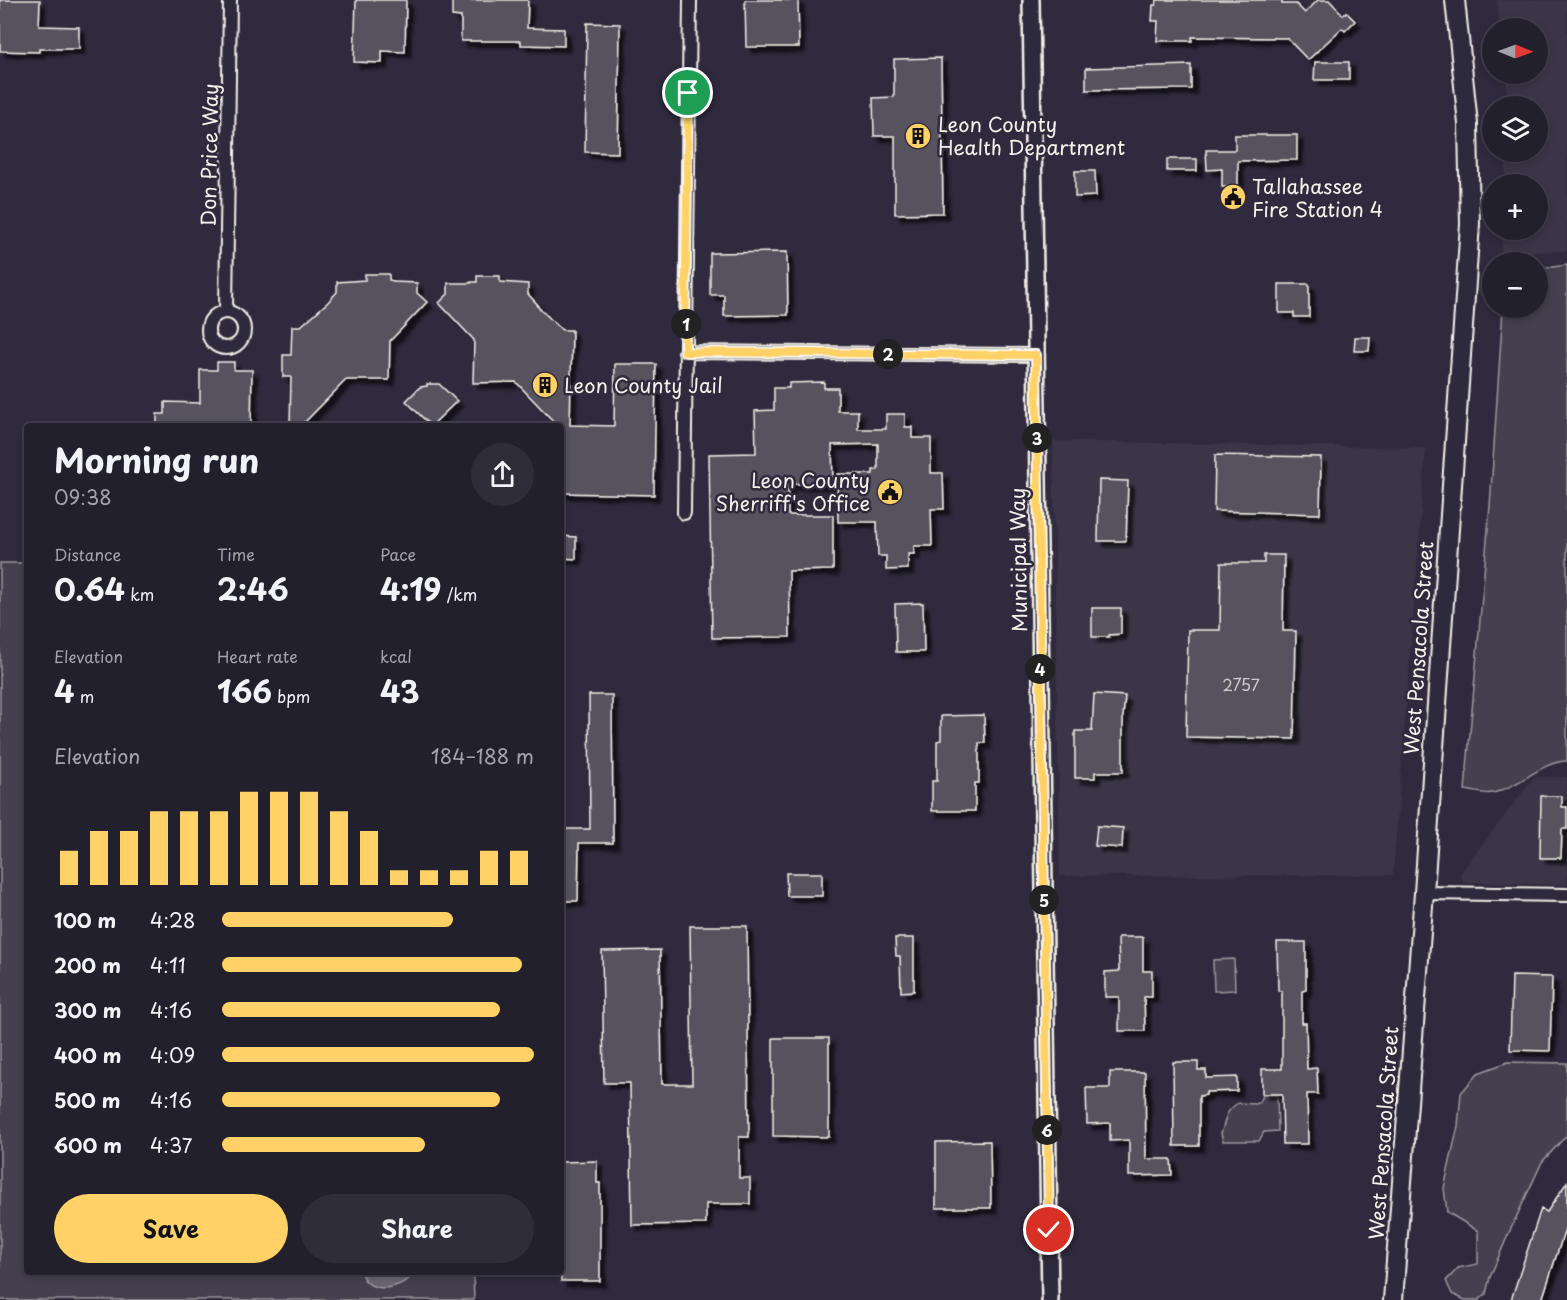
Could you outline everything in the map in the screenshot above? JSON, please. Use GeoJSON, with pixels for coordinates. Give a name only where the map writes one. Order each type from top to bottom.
{"type":"FeatureCollection","features":[{"type":"Feature","properties":{"kind":"main road","name":"West Pensacola Street"},"geometry":{"type":"LineString","coordinates":[[1393,1300],[1424,893],[1470,224],[1468,124],[1458,5]]}},
{"type":"Feature","properties":{"kind":"street","name":"Don Price Way"},"geometry":{"type":"LineString","coordinates":[[226,311],[230,0]]}},
{"type":"Feature","properties":{"kind":"street"},"geometry":{"type":"LineString","coordinates":[[684,513],[690,0]]}},
{"type":"Feature","properties":{"kind":"street","name":"Municipal Way"},"geometry":{"type":"LineString","coordinates":[[1031,0],[1050,1300]]}},
{"type":"Feature","properties":{"kind":"street"},"geometry":{"type":"LineString","coordinates":[[685,352],[1036,355]]}},
{"type":"Feature","properties":{"kind":"street"},"geometry":{"type":"LineString","coordinates":[[1424,893],[1567,895]]}},
{"type":"Feature","properties":{"kind":"shaded area"},"geometry":{"type":"Polygon","coordinates":[[[1497,0],[1567,0],[1567,251],[1501,252],[1502,240],[1548,240],[1548,174],[1505,174],[1506,162],[1548,162],[1548,96],[1507,96],[1506,84],[1548,84],[1548,18],[1499,18],[1497,0]]]}},
{"type":"Feature","properties":{"kind":"shaded area"},"geometry":{"type":"Polygon","coordinates":[[[1567,265],[1567,761],[1549,765],[1503,790],[1479,793],[1465,790],[1490,506],[1502,318],[1548,318],[1548,268],[1567,265]]]}},
{"type":"Feature","properties":{"kind":"shaded area"},"geometry":{"type":"Polygon","coordinates":[[[1053,441],[1426,448],[1393,875],[1060,876],[1053,441]]]}},
{"type":"Feature","properties":{"kind":"shaded area"},"geometry":{"type":"Polygon","coordinates":[[[0,563],[24,563],[24,1275],[473,1275],[474,1300],[0,1300],[0,563]]]}},
{"type":"Feature","properties":{"kind":"shaded area"},"geometry":{"type":"Polygon","coordinates":[[[1534,777],[1567,777],[1567,885],[1463,882],[1460,874],[1534,777]]]}},
{"type":"Feature","properties":{"kind":"shaded area"},"geometry":{"type":"Polygon","coordinates":[[[1234,959],[1235,990],[1214,991],[1213,960],[1234,959]]]}},
{"type":"Feature","properties":{"kind":"shaded area"},"geometry":{"type":"Polygon","coordinates":[[[1508,1062],[1567,1063],[1567,1135],[1542,1162],[1490,1277],[1486,1294],[1479,1300],[1465,1300],[1452,1294],[1446,1281],[1458,1268],[1478,1264],[1478,1231],[1447,1212],[1444,1188],[1458,1126],[1461,1093],[1478,1073],[1508,1062]]]}},
{"type":"Feature","properties":{"kind":"shaded area"},"geometry":{"type":"Polygon","coordinates":[[[1263,1095],[1277,1095],[1278,1131],[1264,1132],[1259,1141],[1223,1141],[1221,1133],[1230,1110],[1238,1103],[1260,1102],[1263,1095]]]}},
{"type":"Feature","properties":{"kind":"shaded area"},"geometry":{"type":"Polygon","coordinates":[[[362,1275],[412,1275],[403,1283],[386,1288],[370,1285],[362,1275]]]}},
{"type":"Feature","properties":{"kind":"building"},"geometry":{"type":"Polygon","coordinates":[[[0,0],[40,0],[39,26],[79,27],[79,49],[39,49],[39,52],[0,51],[0,0]]]}},
{"type":"Feature","properties":{"kind":"building"},"geometry":{"type":"Polygon","coordinates":[[[356,0],[406,0],[405,52],[382,51],[382,63],[354,62],[356,0]]]}},
{"type":"Feature","properties":{"kind":"building"},"geometry":{"type":"Polygon","coordinates":[[[452,0],[528,0],[527,28],[564,29],[564,46],[521,45],[521,41],[461,41],[461,17],[452,16],[452,0]]]}},
{"type":"Feature","properties":{"kind":"building"},"geometry":{"type":"Polygon","coordinates":[[[745,0],[798,0],[799,47],[746,47],[745,0]]]}},
{"type":"Feature","properties":{"kind":"building"},"geometry":{"type":"Polygon","coordinates":[[[1157,0],[1282,0],[1282,4],[1296,4],[1305,13],[1318,0],[1329,0],[1343,15],[1346,12],[1355,21],[1345,31],[1342,28],[1308,60],[1287,38],[1192,37],[1192,41],[1157,41],[1158,21],[1152,21],[1153,5],[1156,5],[1157,0]]]}},
{"type":"Feature","properties":{"kind":"building"},"geometry":{"type":"Polygon","coordinates":[[[587,23],[620,24],[618,153],[585,152],[587,23]]]}},
{"type":"Feature","properties":{"kind":"building","name":"Leon County Health Department"},"geometry":{"type":"Polygon","coordinates":[[[941,58],[943,213],[895,214],[895,136],[874,136],[873,98],[894,97],[894,59],[941,58]]]}},
{"type":"Feature","properties":{"kind":"building"},"geometry":{"type":"Polygon","coordinates":[[[1315,62],[1349,62],[1349,80],[1314,80],[1315,62]]]}},
{"type":"Feature","properties":{"kind":"building"},"geometry":{"type":"Polygon","coordinates":[[[1191,65],[1191,89],[1086,90],[1086,68],[1191,65]]]}},
{"type":"Feature","properties":{"kind":"building"},"geometry":{"type":"Polygon","coordinates":[[[1235,135],[1297,135],[1297,160],[1238,161],[1238,188],[1222,187],[1222,169],[1207,170],[1206,150],[1235,150],[1235,135]]]}},
{"type":"Feature","properties":{"kind":"building"},"geometry":{"type":"Polygon","coordinates":[[[1167,159],[1197,159],[1197,171],[1167,171],[1167,159]]]}},
{"type":"Feature","properties":{"kind":"building"},"geometry":{"type":"Polygon","coordinates":[[[1075,171],[1095,171],[1096,196],[1075,197],[1075,171]]]}},
{"type":"Feature","properties":{"kind":"building"},"geometry":{"type":"Polygon","coordinates":[[[787,252],[788,315],[724,316],[724,295],[710,295],[710,253],[787,252]]]}},
{"type":"Feature","properties":{"kind":"building"},"geometry":{"type":"Polygon","coordinates":[[[365,274],[389,274],[389,280],[394,282],[417,283],[417,293],[427,302],[390,341],[389,380],[346,380],[304,423],[290,423],[291,377],[283,377],[283,355],[291,355],[292,326],[301,326],[328,302],[337,292],[337,282],[365,280],[365,274]]]}},
{"type":"Feature","properties":{"kind":"building"},"geometry":{"type":"Polygon","coordinates":[[[477,276],[500,276],[500,282],[528,284],[528,294],[537,306],[562,330],[572,330],[570,425],[614,426],[615,364],[656,364],[654,495],[564,493],[564,423],[555,423],[516,382],[473,383],[474,340],[439,303],[448,294],[448,283],[477,282],[477,276]]]}},
{"type":"Feature","properties":{"kind":"building"},"geometry":{"type":"Polygon","coordinates":[[[1279,284],[1309,284],[1309,317],[1294,317],[1294,313],[1279,313],[1279,284]]]}},
{"type":"Feature","properties":{"kind":"building"},"geometry":{"type":"Polygon","coordinates":[[[1355,337],[1370,337],[1369,351],[1354,351],[1355,337]]]}},
{"type":"Feature","properties":{"kind":"building"},"geometry":{"type":"Polygon","coordinates":[[[217,362],[234,362],[234,370],[252,370],[251,423],[157,423],[157,414],[165,414],[165,402],[200,403],[200,370],[217,370],[217,362]]]}},
{"type":"Feature","properties":{"kind":"building"},"geometry":{"type":"Polygon","coordinates":[[[824,382],[824,388],[838,388],[838,411],[858,411],[858,429],[886,429],[886,414],[905,414],[905,427],[912,427],[912,438],[931,438],[931,473],[943,473],[944,509],[931,509],[932,546],[914,546],[914,554],[908,554],[908,569],[886,570],[886,556],[878,556],[877,522],[838,522],[837,474],[873,474],[873,470],[878,470],[878,444],[832,445],[833,484],[788,484],[788,515],[833,515],[833,570],[789,571],[790,637],[712,638],[709,454],[756,453],[755,411],[774,410],[774,388],[789,388],[789,383],[824,382]]]}},
{"type":"Feature","properties":{"kind":"building"},"geometry":{"type":"Polygon","coordinates":[[[427,384],[439,384],[457,401],[434,423],[428,423],[406,401],[420,387],[427,386],[427,384]]]}},
{"type":"Feature","properties":{"kind":"building"},"geometry":{"type":"Polygon","coordinates":[[[1215,455],[1321,457],[1320,514],[1214,511],[1215,455]]]}},
{"type":"Feature","properties":{"kind":"building"},"geometry":{"type":"Polygon","coordinates":[[[1099,480],[1128,481],[1126,541],[1098,541],[1099,480]]]}},
{"type":"Feature","properties":{"kind":"building"},"geometry":{"type":"Polygon","coordinates":[[[564,536],[576,537],[576,559],[564,558],[564,536]]]}},
{"type":"Feature","properties":{"kind":"building"},"geometry":{"type":"Polygon","coordinates":[[[1264,555],[1284,555],[1283,631],[1296,631],[1294,739],[1186,737],[1188,630],[1220,630],[1221,563],[1264,563],[1264,555]]]}},
{"type":"Feature","properties":{"kind":"building"},"geometry":{"type":"Polygon","coordinates":[[[923,603],[924,652],[896,652],[895,604],[923,603]]]}},
{"type":"Feature","properties":{"kind":"building"},"geometry":{"type":"Polygon","coordinates":[[[1092,608],[1121,608],[1121,634],[1092,637],[1092,608]]]}},
{"type":"Feature","properties":{"kind":"building"},"geometry":{"type":"Polygon","coordinates":[[[1094,694],[1125,696],[1123,772],[1095,772],[1095,778],[1075,778],[1075,731],[1092,731],[1094,694]]]}},
{"type":"Feature","properties":{"kind":"building"},"geometry":{"type":"Polygon","coordinates":[[[589,695],[612,695],[613,843],[579,843],[578,901],[564,901],[564,829],[590,829],[589,695]]]}},
{"type":"Feature","properties":{"kind":"building"},"geometry":{"type":"Polygon","coordinates":[[[984,715],[985,743],[979,743],[979,783],[975,783],[975,811],[932,811],[932,781],[937,781],[937,741],[941,740],[941,716],[984,715]]]}},
{"type":"Feature","properties":{"kind":"building"},"geometry":{"type":"Polygon","coordinates":[[[1541,796],[1562,796],[1562,807],[1567,807],[1567,829],[1562,829],[1561,858],[1540,858],[1541,796]]]}},
{"type":"Feature","properties":{"kind":"building"},"geometry":{"type":"Polygon","coordinates":[[[1097,826],[1123,828],[1122,848],[1095,846],[1097,826]]]}},
{"type":"Feature","properties":{"kind":"building"},"geometry":{"type":"Polygon","coordinates":[[[786,873],[822,873],[822,896],[787,896],[786,873]]]}},
{"type":"Feature","properties":{"kind":"building"},"geometry":{"type":"Polygon","coordinates":[[[690,926],[747,926],[749,1137],[739,1137],[739,1178],[750,1178],[750,1204],[706,1204],[706,1224],[632,1225],[630,1083],[604,1083],[602,951],[660,950],[662,1084],[692,1084],[690,926]]]}},
{"type":"Feature","properties":{"kind":"building"},"geometry":{"type":"Polygon","coordinates":[[[1118,937],[1143,937],[1143,971],[1152,971],[1152,997],[1144,997],[1145,1031],[1119,1031],[1119,997],[1105,997],[1105,972],[1119,971],[1118,937]]]}},
{"type":"Feature","properties":{"kind":"building"},"geometry":{"type":"Polygon","coordinates":[[[895,938],[914,938],[914,991],[901,992],[900,956],[896,956],[895,938]]]}},
{"type":"Feature","properties":{"kind":"building"},"geometry":{"type":"Polygon","coordinates":[[[1277,942],[1306,942],[1306,990],[1302,991],[1302,1023],[1306,1023],[1307,1069],[1317,1068],[1318,1094],[1307,1094],[1308,1144],[1283,1144],[1282,1094],[1262,1094],[1262,1069],[1282,1069],[1282,991],[1278,991],[1277,942]]]}},
{"type":"Feature","properties":{"kind":"building"},"geometry":{"type":"Polygon","coordinates":[[[1512,976],[1552,977],[1550,1051],[1510,1050],[1512,976]]]}},
{"type":"Feature","properties":{"kind":"building"},"geometry":{"type":"Polygon","coordinates":[[[773,1038],[829,1038],[829,1137],[773,1136],[773,1038]]]}},
{"type":"Feature","properties":{"kind":"building"},"geometry":{"type":"Polygon","coordinates":[[[1173,1062],[1198,1062],[1198,1070],[1206,1070],[1206,1078],[1237,1077],[1237,1091],[1206,1092],[1206,1095],[1199,1096],[1199,1146],[1174,1146],[1173,1062]]]}},
{"type":"Feature","properties":{"kind":"building"},"geometry":{"type":"Polygon","coordinates":[[[1110,1072],[1145,1072],[1146,1159],[1171,1159],[1172,1175],[1129,1176],[1129,1140],[1110,1141],[1110,1123],[1087,1124],[1086,1088],[1110,1088],[1110,1072]]]}},
{"type":"Feature","properties":{"kind":"building"},"geometry":{"type":"Polygon","coordinates":[[[990,1141],[991,1208],[936,1208],[936,1142],[990,1141]]]}},
{"type":"Feature","properties":{"kind":"building"},"geometry":{"type":"Polygon","coordinates":[[[597,1161],[597,1183],[600,1183],[600,1281],[561,1281],[561,1275],[564,1275],[564,1162],[597,1161]]]}},
{"type":"Feature","properties":{"kind":"building"},"geometry":{"type":"Polygon","coordinates":[[[1567,1182],[1567,1223],[1542,1300],[1511,1300],[1541,1209],[1547,1212],[1567,1182]]]}},
{"type":"Feature","properties":{"kind":"place","name":"Leon County Health Department"},"geometry":{"type":"Point","coordinates":[918,136]}},
{"type":"Feature","properties":{"kind":"place","name":"Tallahassee Fire Station 4"},"geometry":{"type":"Point","coordinates":[1233,197]}},
{"type":"Feature","properties":{"kind":"place","name":"Leon County Jail"},"geometry":{"type":"Point","coordinates":[545,385]}},
{"type":"Feature","properties":{"kind":"place","name":"Leon County Sherriff's Office"},"geometry":{"type":"Point","coordinates":[890,492]}},
{"type":"Feature","properties":{"kind":"route"},"geometry":{"type":"LineString","coordinates":[[688,93],[685,352],[1036,355],[1049,1230]]}}]}
